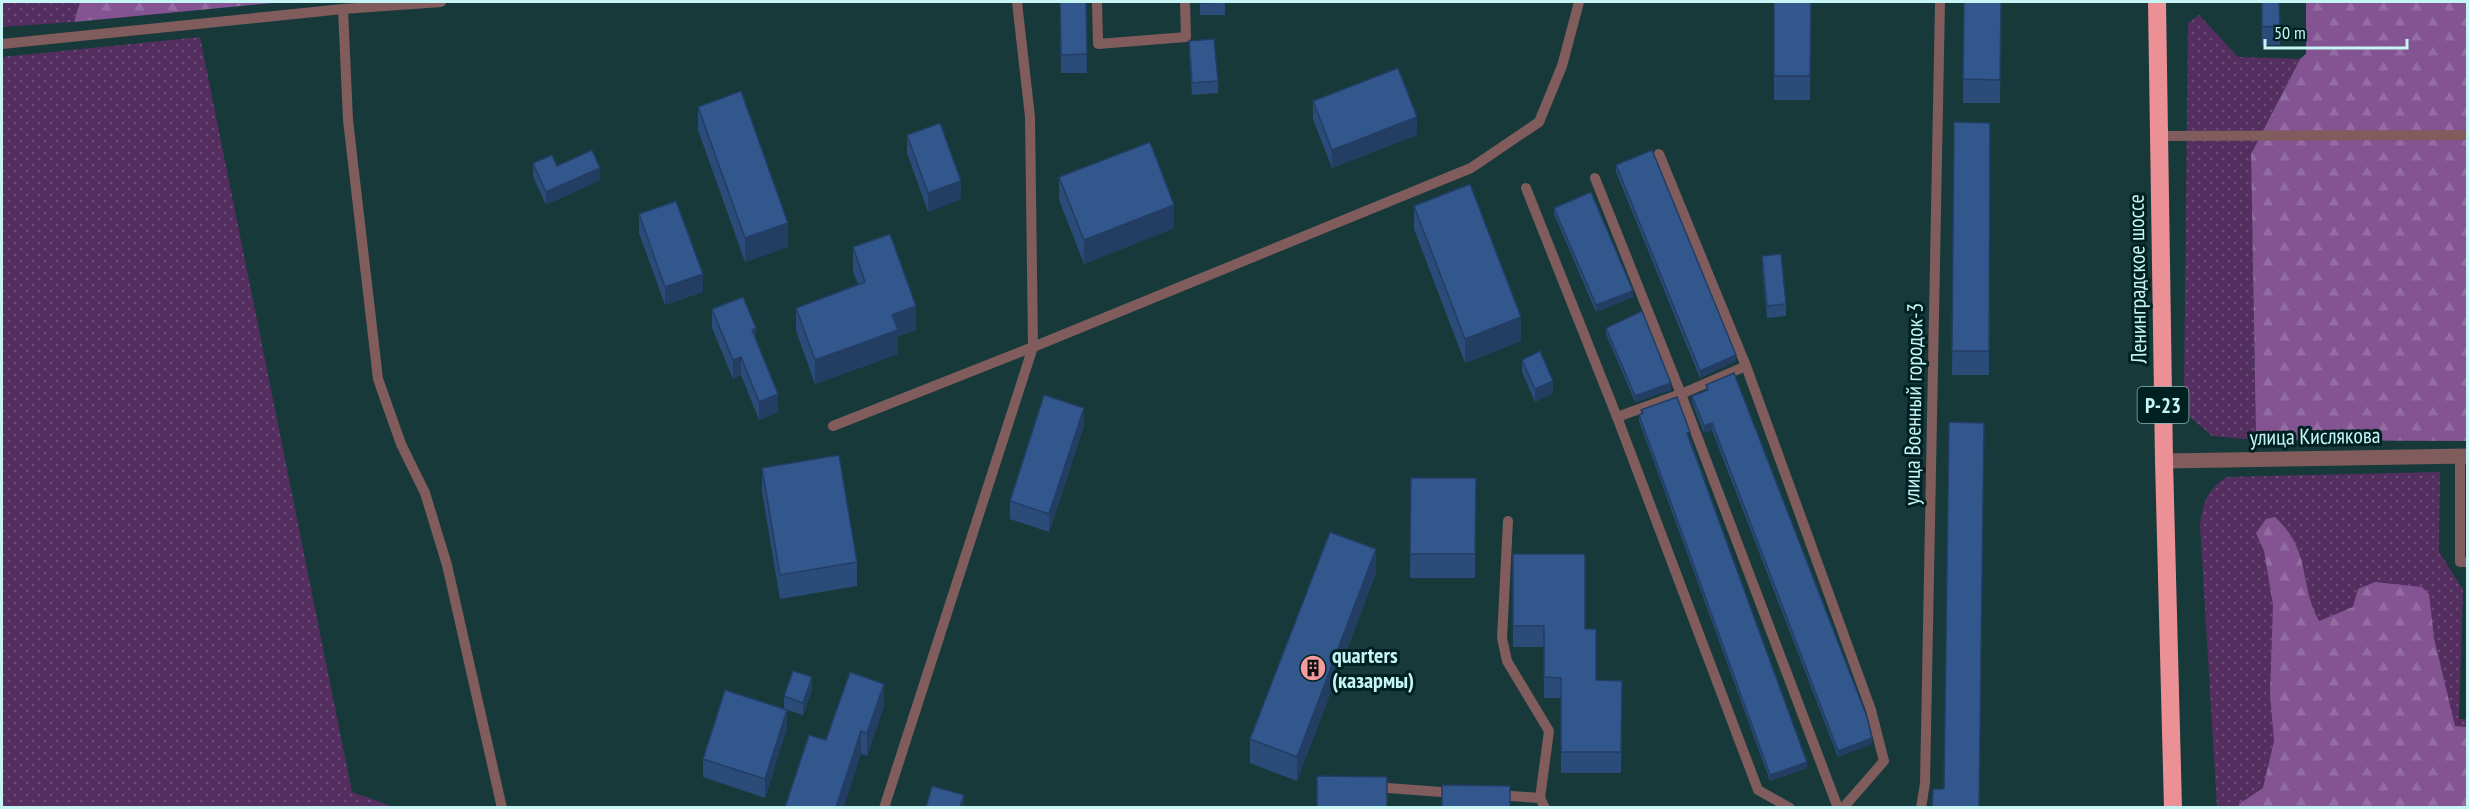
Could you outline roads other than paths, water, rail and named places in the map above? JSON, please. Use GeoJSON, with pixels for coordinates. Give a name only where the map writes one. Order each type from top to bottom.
{"type":"FeatureCollection","features":[{"type":"Feature","properties":{"kind":"highway","name":"Ленинградское шоссе"},"geometry":{"type":"LineString","coordinates":[[2157,2],[2164,461],[2173,807]]}},
{"type":"Feature","properties":{"kind":"street","name":"улица Кислякова"},"geometry":{"type":"LineString","coordinates":[[2164,461],[2464,456]]}},
{"type":"Feature","properties":{"kind":"lane"},"geometry":{"type":"LineString","coordinates":[[2,44],[343,9],[441,2]]}},
{"type":"Feature","properties":{"kind":"lane"},"geometry":{"type":"LineString","coordinates":[[884,807],[1034,347],[1030,117],[1017,2]]}},
{"type":"Feature","properties":{"kind":"lane"},"geometry":{"type":"LineString","coordinates":[[1097,2],[1098,44],[1186,37],[1185,2]]}},
{"type":"Feature","properties":{"kind":"lane"},"geometry":{"type":"LineString","coordinates":[[833,426],[1034,347],[1471,168],[1539,122],[1562,66],[1579,2]]}},
{"type":"Feature","properties":{"kind":"lane","name":"улица Военный городок-3"},"geometry":{"type":"LineString","coordinates":[[1921,807],[1925,760],[1940,2]]}},
{"type":"Feature","properties":{"kind":"lane"},"geometry":{"type":"LineString","coordinates":[[343,9],[348,120],[378,379],[401,444],[425,493],[447,565],[502,807]]}},
{"type":"Feature","properties":{"kind":"lane"},"geometry":{"type":"LineString","coordinates":[[2159,136],[2468,135]]}},
{"type":"Feature","properties":{"kind":"lane"},"geometry":{"type":"LineString","coordinates":[[1659,154],[1746,366],[1871,710],[1884,761],[1843,807]]}},
{"type":"Feature","properties":{"kind":"lane"},"geometry":{"type":"LineString","coordinates":[[1595,178],[1681,394],[1838,807]]}},
{"type":"Feature","properties":{"kind":"lane"},"geometry":{"type":"LineString","coordinates":[[1526,188],[1617,417],[1758,790],[1790,807]]}},
{"type":"Feature","properties":{"kind":"lane"},"geometry":{"type":"LineString","coordinates":[[1617,417],[1681,394],[1746,366]]}},
{"type":"Feature","properties":{"kind":"lane"},"geometry":{"type":"LineString","coordinates":[[2464,456],[2460,562],[2468,562]]}},
{"type":"Feature","properties":{"kind":"lane"},"geometry":{"type":"LineString","coordinates":[[1366,787],[1476,794],[1543,803],[1549,731],[1507,661],[1502,638],[1509,521]]}},
{"type":"Feature","properties":{"kind":"place","name":"quarters (казармы)"},"geometry":{"type":"Point","coordinates":[1313,668]}}]}
